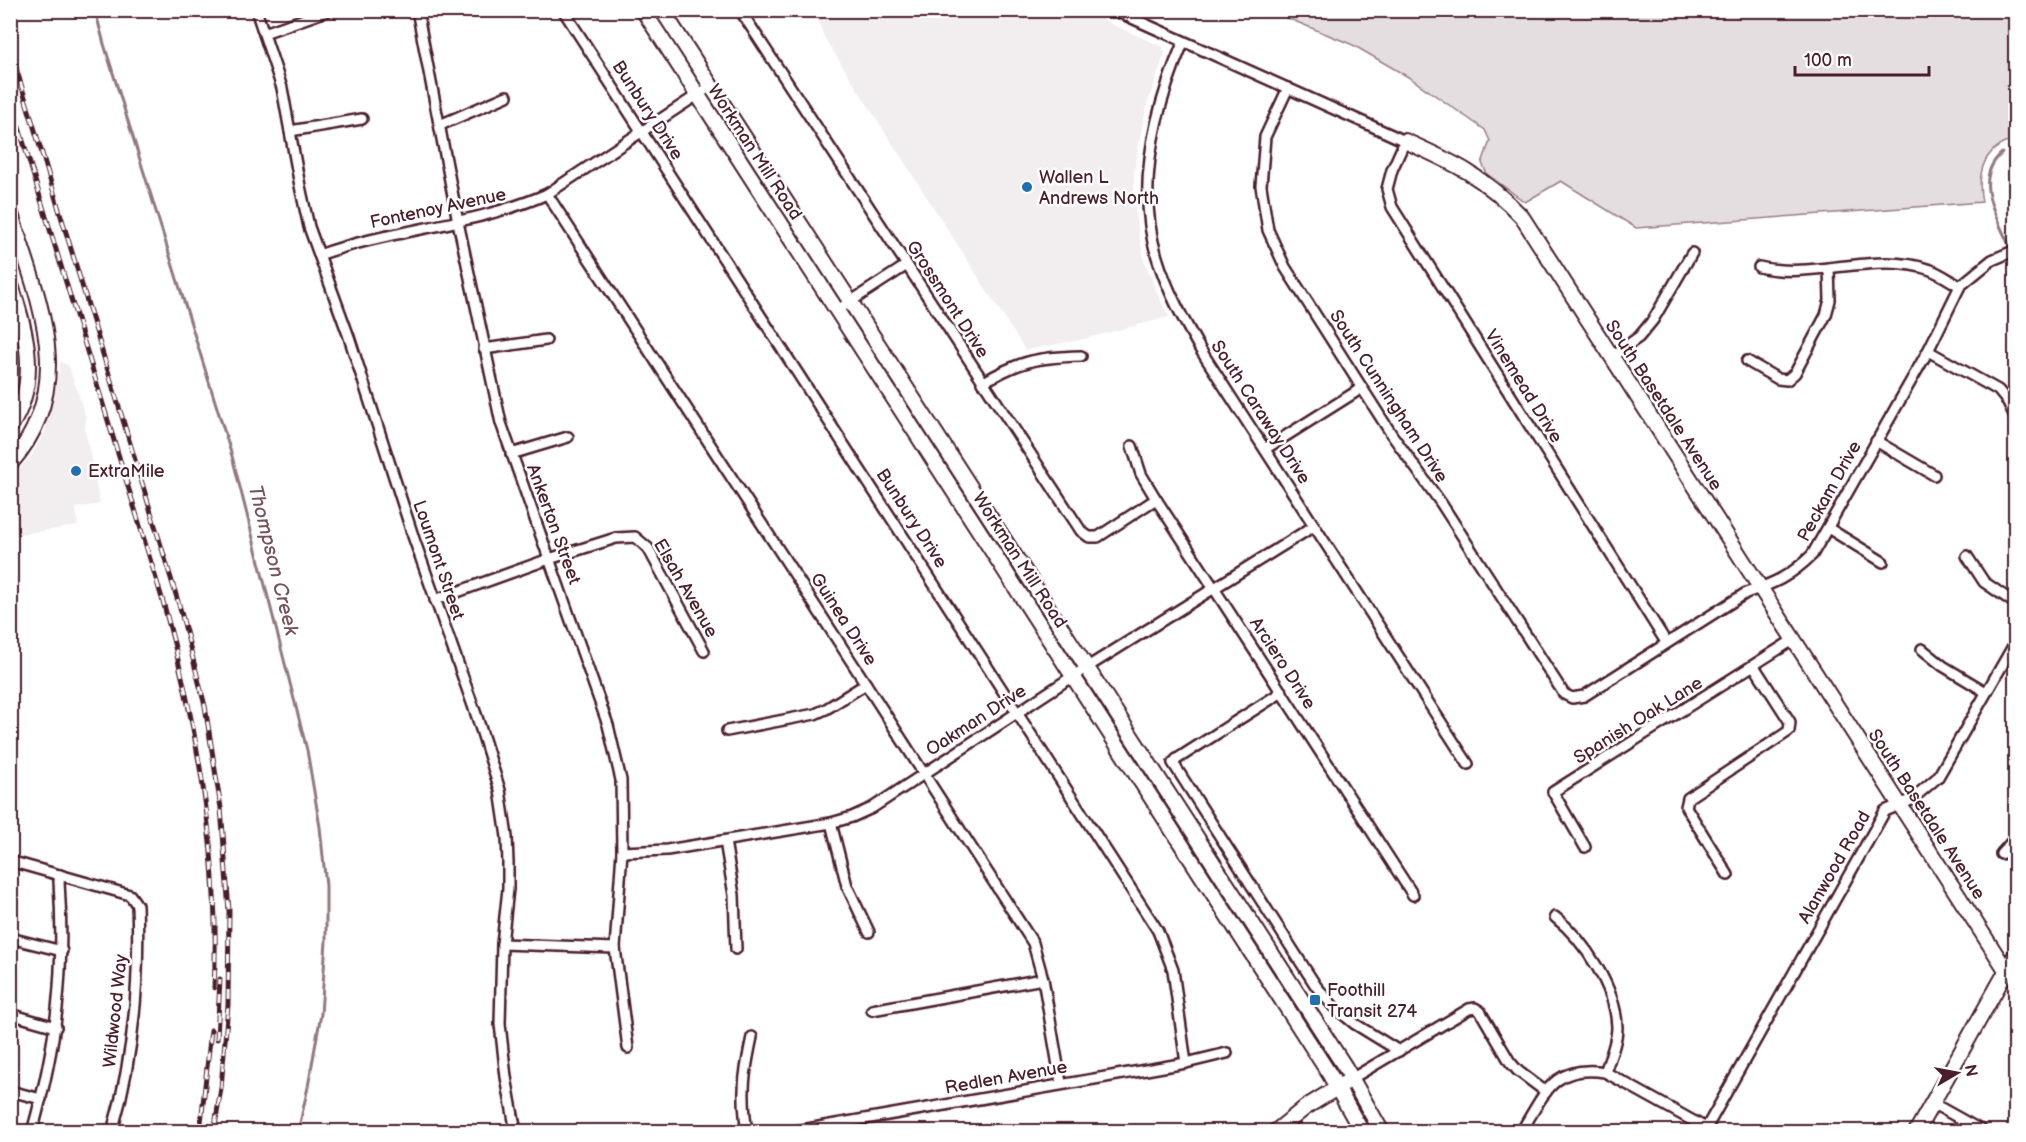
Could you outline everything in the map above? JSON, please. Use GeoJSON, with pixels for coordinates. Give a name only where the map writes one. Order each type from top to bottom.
{"type":"FeatureCollection","features":[{"type":"Feature","properties":{"kind":"main road","name":"Workman Mill Road"},"geometry":{"type":"LineString","coordinates":[[643,10],[1073,676],[1337,1088],[1362,1131]]}},
{"type":"Feature","properties":{"kind":"main road","name":"Workman Mill Road"},"geometry":{"type":"LineString","coordinates":[[662,10],[1087,667],[1382,1131]]}},
{"type":"Feature","properties":{"kind":"main road","name":"South Basetdale Avenue"},"geometry":{"type":"LineString","coordinates":[[1405,141],[1453,162],[1479,177],[1515,209],[1541,244],[1793,640],[2011,974]]}},
{"type":"Feature","properties":{"kind":"main road"},"geometry":{"type":"LineString","coordinates":[[10,211],[15,245],[47,338],[48,382],[34,429],[10,464]]}},
{"type":"Feature","properties":{"kind":"main road"},"geometry":{"type":"LineString","coordinates":[[10,282],[25,330],[30,360],[27,386],[15,421],[10,428]]}},
{"type":"Feature","properties":{"kind":"main road"},"geometry":{"type":"LineString","coordinates":[[1916,1131],[2011,974],[2016,954]]}},
{"type":"Feature","properties":{"kind":"main road"},"geometry":{"type":"LineString","coordinates":[[1275,1131],[1306,1107],[1351,1079]]}},
{"type":"Feature","properties":{"kind":"street","name":"Loumont Street"},"geometry":{"type":"LineString","coordinates":[[256,10],[282,88],[303,203],[319,255],[355,355],[500,790],[507,837],[508,863],[500,996],[501,1046],[516,1131]]}},
{"type":"Feature","properties":{"kind":"street"},"geometry":{"type":"LineString","coordinates":[[264,33],[330,10]]}},
{"type":"Feature","properties":{"kind":"street","name":"Ankerton Street"},"geometry":{"type":"LineString","coordinates":[[417,10],[484,350],[501,423],[608,725],[621,780],[622,852],[615,948],[628,1048]]}},
{"type":"Feature","properties":{"kind":"street","name":"Bunbury Drive"},"geometry":{"type":"LineString","coordinates":[[564,10],[1158,931],[1173,970],[1186,1063]]}},
{"type":"Feature","properties":{"kind":"street","name":"Grossmont Drive"},"geometry":{"type":"LineString","coordinates":[[740,10],[1081,531],[1089,537],[1098,537],[1156,500]]}},
{"type":"Feature","properties":{"kind":"street","name":"South Basetdale Avenue"},"geometry":{"type":"LineString","coordinates":[[1114,10],[1405,141]]}},
{"type":"Feature","properties":{"kind":"street","name":"South Caraway Drive"},"geometry":{"type":"LineString","coordinates":[[1183,43],[1167,83],[1153,140],[1148,174],[1148,204],[1153,238],[1164,279],[1184,321],[1468,764]]}},
{"type":"Feature","properties":{"kind":"street","name":"Fontenoy Avenue"},"geometry":{"type":"LineString","coordinates":[[319,255],[369,239],[502,212],[547,194],[711,86]]}},
{"type":"Feature","properties":{"kind":"street","name":"South Cunningham Drive"},"geometry":{"type":"LineString","coordinates":[[1288,88],[1266,137],[1261,186],[1268,230],[1285,267],[1392,435],[1440,503],[1564,694],[1572,698]]}},
{"type":"Feature","properties":{"kind":"street"},"geometry":{"type":"LineString","coordinates":[[440,125],[507,96]]}},
{"type":"Feature","properties":{"kind":"street"},"geometry":{"type":"LineString","coordinates":[[290,131],[362,118]]}},
{"type":"Feature","properties":{"kind":"street","name":"Vinemead Drive"},"geometry":{"type":"LineString","coordinates":[[1405,141],[1392,170],[1387,189],[1392,207],[1666,642]]}},
{"type":"Feature","properties":{"kind":"street","name":"Guinea Drive"},"geometry":{"type":"LineString","coordinates":[[547,194],[1033,944],[1043,979],[1061,1083]]}},
{"type":"Feature","properties":{"kind":"street","name":"Peckam Drive"},"geometry":{"type":"LineString","coordinates":[[1572,698],[1584,696],[1746,593],[1773,584],[1799,568],[1812,555],[1928,351],[1960,286],[1992,260],[2016,250]]}},
{"type":"Feature","properties":{"kind":"street"},"geometry":{"type":"LineString","coordinates":[[1611,357],[1639,337],[1653,320],[1692,253]]}},
{"type":"Feature","properties":{"kind":"street"},"geometry":{"type":"LineString","coordinates":[[1759,267],[1778,272],[1892,263],[1932,270],[1960,286]]}},
{"type":"Feature","properties":{"kind":"street"},"geometry":{"type":"LineString","coordinates":[[836,311],[907,265]]}},
{"type":"Feature","properties":{"kind":"street"},"geometry":{"type":"LineString","coordinates":[[1747,361],[1778,379],[1787,381],[1795,373],[1826,315],[1830,300],[1829,268]]}},
{"type":"Feature","properties":{"kind":"street"},"geometry":{"type":"LineString","coordinates":[[484,350],[546,340]]}},
{"type":"Feature","properties":{"kind":"street"},"geometry":{"type":"LineString","coordinates":[[1928,351],[1998,390],[2008,402],[2016,420]]}},
{"type":"Feature","properties":{"kind":"street"},"geometry":{"type":"LineString","coordinates":[[982,383],[1007,368],[1029,360],[1051,356],[1081,356]]}},
{"type":"Feature","properties":{"kind":"street"},"geometry":{"type":"LineString","coordinates":[[1265,449],[1362,388]]}},
{"type":"Feature","properties":{"kind":"street"},"geometry":{"type":"LineString","coordinates":[[511,454],[568,437]]}},
{"type":"Feature","properties":{"kind":"street"},"geometry":{"type":"LineString","coordinates":[[1876,441],[1934,475]]}},
{"type":"Feature","properties":{"kind":"street","name":"Arciero Drive"},"geometry":{"type":"LineString","coordinates":[[1132,446],[1141,474],[1156,500],[1413,896]]}},
{"type":"Feature","properties":{"kind":"street","name":"Oakman Drive"},"geometry":{"type":"LineString","coordinates":[[622,852],[667,850],[831,823],[872,808],[1087,667],[1314,526]]}},
{"type":"Feature","properties":{"kind":"street"},"geometry":{"type":"LineString","coordinates":[[1828,528],[1883,562]]}},
{"type":"Feature","properties":{"kind":"street","name":"Elsah Avenue"},"geometry":{"type":"LineString","coordinates":[[435,600],[549,559],[616,538],[635,537],[648,548],[704,651]]}},
{"type":"Feature","properties":{"kind":"street"},"geometry":{"type":"LineString","coordinates":[[1967,556],[1984,582],[2016,604]]}},
{"type":"Feature","properties":{"kind":"street","name":"Spanish Oak Lane"},"geometry":{"type":"LineString","coordinates":[[1585,847],[1553,792],[1793,640]]}},
{"type":"Feature","properties":{"kind":"street","name":"Alanwood Road"},"geometry":{"type":"LineString","coordinates":[[1708,1130],[1885,811],[1911,800],[1938,777],[2016,641]]}},
{"type":"Feature","properties":{"kind":"street"},"geometry":{"type":"LineString","coordinates":[[1922,649],[1943,666],[1986,692]]}},
{"type":"Feature","properties":{"kind":"street"},"geometry":{"type":"LineString","coordinates":[[1728,875],[1686,807],[1688,798],[1789,731],[1790,722],[1754,666]]}},
{"type":"Feature","properties":{"kind":"street"},"geometry":{"type":"LineString","coordinates":[[727,730],[815,714],[826,710],[866,684]]}},
{"type":"Feature","properties":{"kind":"street"},"geometry":{"type":"LineString","coordinates":[[1282,692],[1173,763],[1316,986],[1333,1006],[1355,1024],[1400,1050]]}},
{"type":"Feature","properties":{"kind":"street"},"geometry":{"type":"LineString","coordinates":[[831,823],[847,886],[869,932]]}},
{"type":"Feature","properties":{"kind":"street"},"geometry":{"type":"LineString","coordinates":[[2001,854],[2016,837]]}},
{"type":"Feature","properties":{"kind":"street"},"geometry":{"type":"LineString","coordinates":[[725,841],[734,895],[736,949]]}},
{"type":"Feature","properties":{"kind":"street"},"geometry":{"type":"LineString","coordinates":[[10,861],[60,875],[58,881],[62,951],[56,1027],[32,1131]]}},
{"type":"Feature","properties":{"kind":"street","name":"Wildwood Way"},"geometry":{"type":"LineString","coordinates":[[60,875],[130,895],[137,905],[137,992],[127,1072],[112,1131]]}},
{"type":"Feature","properties":{"kind":"street"},"geometry":{"type":"LineString","coordinates":[[1555,917],[1571,930],[1610,991],[1617,1029],[1614,1047],[1605,1072]]}},
{"type":"Feature","properties":{"kind":"street"},"geometry":{"type":"LineString","coordinates":[[10,938],[62,951]]}},
{"type":"Feature","properties":{"kind":"street"},"geometry":{"type":"LineString","coordinates":[[502,944],[615,948]]}},
{"type":"Feature","properties":{"kind":"street"},"geometry":{"type":"LineString","coordinates":[[872,1010],[1043,979]]}},
{"type":"Feature","properties":{"kind":"street"},"geometry":{"type":"LineString","coordinates":[[1351,1079],[1469,1009],[1475,1008],[1480,1011],[1510,1062],[1546,1092]]}},
{"type":"Feature","properties":{"kind":"street"},"geometry":{"type":"LineString","coordinates":[[10,1014],[56,1027]]}},
{"type":"Feature","properties":{"kind":"street"},"geometry":{"type":"LineString","coordinates":[[747,1131],[742,1103],[743,1080],[752,1037]]}},
{"type":"Feature","properties":{"kind":"street","name":"Redlen Avenue"},"geometry":{"type":"LineString","coordinates":[[790,1131],[1186,1063],[1227,1053]]}},
{"type":"Feature","properties":{"kind":"street"},"geometry":{"type":"LineString","coordinates":[[1521,1131],[1555,1081],[1566,1074],[1591,1070],[1605,1072],[1708,1130]]}},
{"type":"Feature","properties":{"kind":"street"},"geometry":{"type":"LineString","coordinates":[[10,1090],[41,1099]]}},
{"type":"Feature","properties":{"kind":"street"},"geometry":{"type":"LineString","coordinates":[[1932,1103],[1984,1131]]}},
{"type":"Feature","properties":{"kind":"shaded area","name":"Wallen L Andrews North"},"geometry":{"type":"Polygon","coordinates":[[[815,11],[1090,11],[1113,25],[1163,47],[1165,53],[1147,105],[1139,142],[1134,173],[1134,200],[1144,260],[1169,317],[1080,340],[1025,350],[824,37],[815,11]]]}},
{"type":"Feature","properties":{"kind":"shaded area"},"geometry":{"type":"Polygon","coordinates":[[[1270,11],[2015,11],[2015,138],[1999,146],[1987,157],[1980,178],[1982,202],[1636,228],[1561,181],[1525,202],[1487,174],[1482,163],[1490,141],[1485,130],[1410,78],[1353,45],[1270,11]]]}},
{"type":"Feature","properties":{"kind":"shaded area"},"geometry":{"type":"Polygon","coordinates":[[[60,361],[69,366],[86,418],[85,430],[100,504],[76,508],[78,526],[21,534],[11,533],[11,477],[31,456],[44,434],[55,396],[60,361]]]}},
{"type":"Feature","properties":{"kind":"waterway","name":"Thompson Creek"},"geometry":{"type":"LineString","coordinates":[[95,10],[232,456],[307,750],[320,827],[326,886],[326,941],[321,1014],[298,1132]]}},
{"type":"Feature","properties":{"kind":"waterway"},"geometry":{"type":"LineString","coordinates":[[2002,153],[1993,163],[1988,186],[1993,209],[2008,243]]}},
{"type":"Feature","properties":{"kind":"railway"},"geometry":{"type":"LineString","coordinates":[[10,48],[180,608],[205,706],[221,808],[229,911],[228,1005],[221,1088],[214,1132]]}},
{"type":"Feature","properties":{"kind":"railway"},"geometry":{"type":"LineString","coordinates":[[10,98],[164,605],[187,699],[197,747],[210,843],[214,891],[214,988]]}},
{"type":"Feature","properties":{"kind":"railway"},"geometry":{"type":"LineString","coordinates":[[217,1039],[220,979]]}},
{"type":"Feature","properties":{"kind":"railway"},"geometry":{"type":"LineString","coordinates":[[200,1132],[211,1030]]}},
{"type":"Feature","properties":{"kind":"place","name":"Wallen L Andrews North"},"geometry":{"type":"Point","coordinates":[1027,187]}},
{"type":"Feature","properties":{"kind":"place","name":"ExtraMile"},"geometry":{"type":"Point","coordinates":[76,471]}},
{"type":"Feature","properties":{"kind":"place","name":"Foothill Transit 274"},"geometry":{"type":"Point","coordinates":[1315,1000]}}]}
